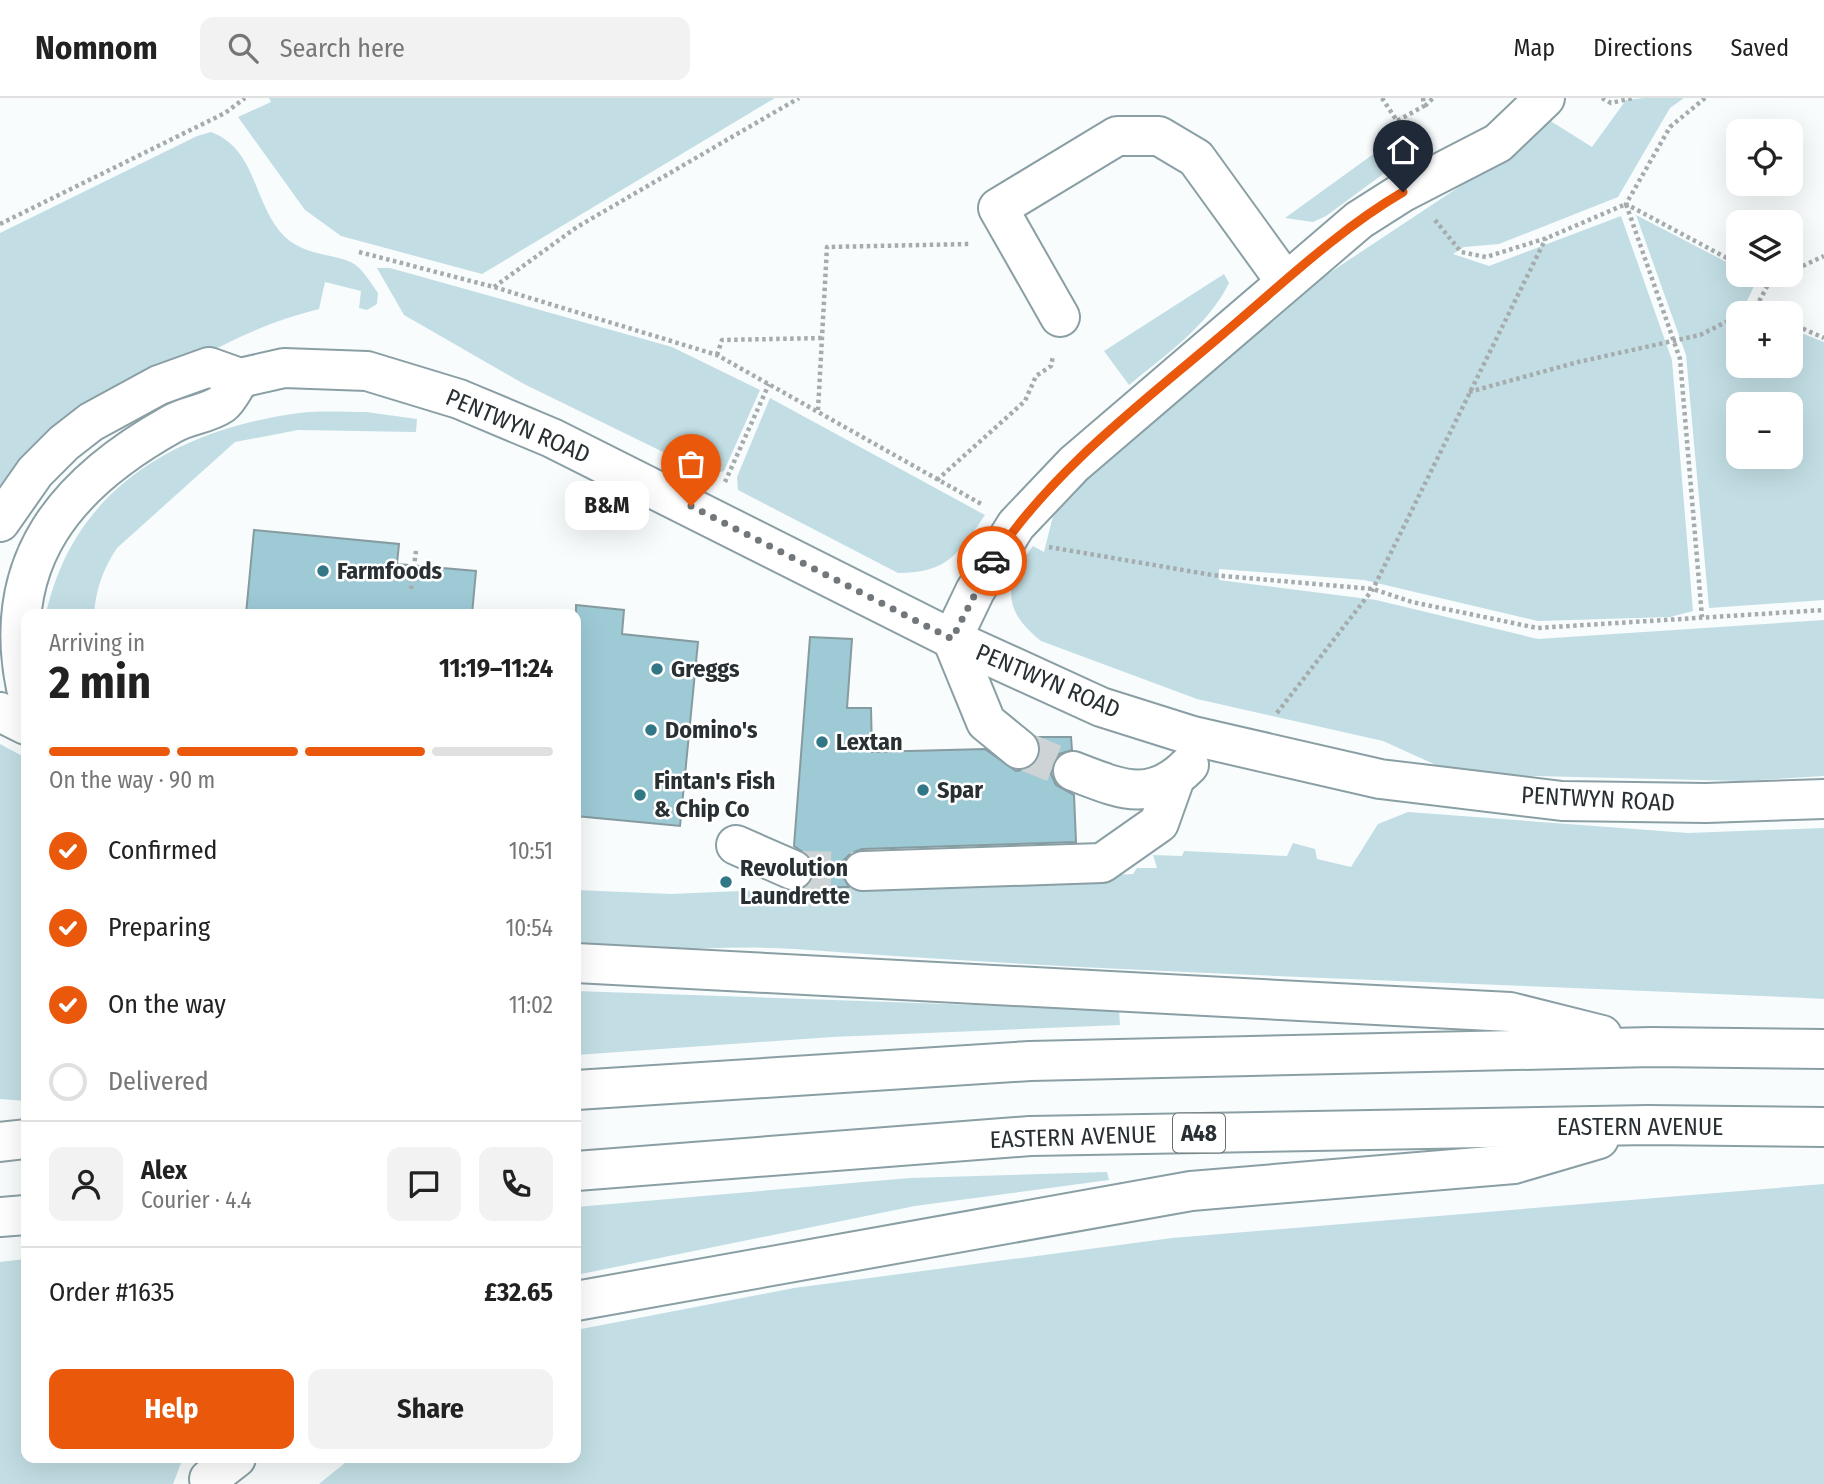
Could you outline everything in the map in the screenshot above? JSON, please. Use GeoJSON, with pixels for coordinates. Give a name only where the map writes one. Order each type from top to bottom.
{"type":"FeatureCollection","features":[{"type":"Feature","properties":{"kind":"main road"},"geometry":{"type":"LineString","coordinates":[[1019,749],[986,722],[952,639],[980,582],[1016,525],[1074,464],[1359,220],[1410,188],[1498,143],[1545,98]]}},
{"type":"Feature","properties":{"kind":"main road"},"geometry":{"type":"LineString","coordinates":[[1060,317],[998,208],[1117,136],[1159,136],[1196,158],[1285,281]]}},
{"type":"Feature","properties":{"kind":"main road"},"geometry":{"type":"LineString","coordinates":[[0,522],[35,472],[64,443],[125,401],[209,367],[240,378],[223,404],[174,422],[122,454],[81,488],[51,528],[29,570],[20,611],[21,664]]}},
{"type":"Feature","properties":{"kind":"main road","name":"PENTWYN ROAD"},"geometry":{"type":"LineString","coordinates":[[240,378],[284,368],[367,370],[459,399],[552,438],[709,514],[952,639],[1101,707],[1213,741],[1380,779],[1562,801],[1706,803],[1824,799]]}},
{"type":"Feature","properties":{"kind":"main road"},"geometry":{"type":"LineString","coordinates":[[0,712],[21,722]]}},
{"type":"Feature","properties":{"kind":"main road"},"geometry":{"type":"LineString","coordinates":[[863,871],[1102,863],[1159,822],[1174,781],[1213,741]]}},
{"type":"Feature","properties":{"kind":"main road"},"geometry":{"type":"LineString","coordinates":[[1073,771],[1129,792],[1174,781]]}},
{"type":"Feature","properties":{"kind":"main road"},"geometry":{"type":"LineString","coordinates":[[736,845],[793,870]]}},
{"type":"Feature","properties":{"kind":"main road"},"geometry":{"type":"LineString","coordinates":[[581,963],[1510,1012],[1652,1047]]}},
{"type":"Feature","properties":{"kind":"main road"},"geometry":{"type":"LineString","coordinates":[[581,1090],[1030,1060],[1652,1047],[1824,1049]]}},
{"type":"Feature","properties":{"kind":"main road"},"geometry":{"type":"LineString","coordinates":[[581,1300],[1191,1191],[1514,1164],[1648,1125]]}},
{"type":"Feature","properties":{"kind":"main road","name":"EASTERN AVENUE"},"geometry":{"type":"LineString","coordinates":[[581,1171],[1030,1136],[1648,1125],[1824,1127]]}},
{"type":"Feature","properties":{"kind":"main road"},"geometry":{"type":"LineString","coordinates":[[0,1142],[21,1140]]}},
{"type":"Feature","properties":{"kind":"main road"},"geometry":{"type":"LineString","coordinates":[[0,1217],[21,1215]]}},
{"type":"Feature","properties":{"kind":"path"},"geometry":{"type":"LineString","coordinates":[[0,224],[225,113],[245,98]]}},
{"type":"Feature","properties":{"kind":"path"},"geometry":{"type":"LineString","coordinates":[[494,287],[577,227],[799,98]]}},
{"type":"Feature","properties":{"kind":"path"},"geometry":{"type":"LineString","coordinates":[[1381,98],[1397,121],[1433,98]]}},
{"type":"Feature","properties":{"kind":"path"},"geometry":{"type":"LineString","coordinates":[[1423,98],[1424,106]]}},
{"type":"Feature","properties":{"kind":"path"},"geometry":{"type":"LineString","coordinates":[[1602,98],[1611,103],[1633,98]]}},
{"type":"Feature","properties":{"kind":"path"},"geometry":{"type":"LineString","coordinates":[[1410,188],[1461,252],[1486,257],[1546,238],[1626,204],[1670,127],[1705,98]]}},
{"type":"Feature","properties":{"kind":"path"},"geometry":{"type":"LineString","coordinates":[[1626,204],[1726,258]]}},
{"type":"Feature","properties":{"kind":"path"},"geometry":{"type":"LineString","coordinates":[[1626,204],[1680,359],[1702,617]]}},
{"type":"Feature","properties":{"kind":"path"},"geometry":{"type":"LineString","coordinates":[[1270,723],[1373,589],[1546,238]]}},
{"type":"Feature","properties":{"kind":"path"},"geometry":{"type":"LineString","coordinates":[[818,410],[827,247],[1017,243]]}},
{"type":"Feature","properties":{"kind":"path"},"geometry":{"type":"LineString","coordinates":[[359,252],[494,287],[717,355],[818,410],[1016,525]]}},
{"type":"Feature","properties":{"kind":"path"},"geometry":{"type":"LineString","coordinates":[[1803,266],[1824,256]]}},
{"type":"Feature","properties":{"kind":"path"},"geometry":{"type":"LineString","coordinates":[[1469,392],[1578,362],[1675,342],[1700,335],[1726,322]]}},
{"type":"Feature","properties":{"kind":"path"},"geometry":{"type":"LineString","coordinates":[[1803,329],[1824,338]]}},
{"type":"Feature","properties":{"kind":"path"},"geometry":{"type":"LineString","coordinates":[[717,355],[722,340],[824,338]]}},
{"type":"Feature","properties":{"kind":"path"},"geometry":{"type":"LineString","coordinates":[[937,480],[1025,401],[1036,376],[1051,366]]}},
{"type":"Feature","properties":{"kind":"path"},"geometry":{"type":"LineString","coordinates":[[723,487],[769,384]]}},
{"type":"Feature","properties":{"kind":"path"},"geometry":{"type":"LineString","coordinates":[[1054,550],[1212,575],[1373,589],[1412,602],[1537,628],[1824,610]]}},
{"type":"Feature","properties":{"kind":"path"},"geometry":{"type":"LineString","coordinates":[[411,589],[416,551]]}},
{"type":"Feature","properties":{"kind":"shaded area"},"geometry":{"type":"Polygon","coordinates":[[[269,98],[775,98],[482,274],[341,236],[305,210],[238,117],[271,102],[269,98]]]}},
{"type":"Feature","properties":{"kind":"shaded area"},"geometry":{"type":"Polygon","coordinates":[[[1684,98],[1670,108],[1618,197],[1499,244],[1464,247],[1453,254],[1489,266],[1621,216],[1672,360],[1693,611],[1670,617],[1538,621],[1364,580],[1219,569],[1219,580],[1376,600],[1538,639],[1824,620],[1824,776],[1743,781],[1456,774],[1383,741],[1197,699],[1041,641],[1028,629],[1013,607],[1012,584],[1016,572],[1033,546],[1044,552],[1053,516],[1085,475],[1290,299],[1477,175],[1534,135],[1549,120],[1592,147],[1626,100],[1684,98]]]}},
{"type":"Feature","properties":{"kind":"shaded area"},"geometry":{"type":"Polygon","coordinates":[[[211,132],[226,140],[237,151],[253,178],[266,209],[284,236],[303,248],[351,262],[358,267],[378,293],[377,304],[367,310],[359,308],[361,291],[325,282],[319,309],[276,322],[193,361],[113,411],[0,491],[0,233],[197,136],[211,132]]]}},
{"type":"Feature","properties":{"kind":"shaded area"},"geometry":{"type":"Polygon","coordinates":[[[1390,142],[1390,169],[1326,216],[1313,222],[1285,218],[1390,142]]]}},
{"type":"Feature","properties":{"kind":"shaded area"},"geometry":{"type":"Polygon","coordinates":[[[1636,215],[1726,262],[1726,287],[1754,287],[1747,301],[1726,301],[1726,378],[1803,378],[1803,334],[1824,342],[1824,600],[1709,608],[1686,355],[1636,215]]]}},
{"type":"Feature","properties":{"kind":"shaded area"},"geometry":{"type":"Polygon","coordinates":[[[377,268],[390,268],[672,347],[760,390],[724,471],[710,475],[524,384],[404,315],[377,268]]]}},
{"type":"Feature","properties":{"kind":"shaded area"},"geometry":{"type":"Polygon","coordinates":[[[1224,274],[1229,283],[1210,313],[1185,339],[1129,385],[1104,351],[1224,274]]]}},
{"type":"Feature","properties":{"kind":"shaded area"},"geometry":{"type":"Polygon","coordinates":[[[770,398],[985,515],[959,550],[941,565],[915,572],[898,573],[738,490],[737,477],[770,398]]]}},
{"type":"Feature","properties":{"kind":"shaded area"},"geometry":{"type":"Polygon","coordinates":[[[320,412],[366,412],[417,419],[416,432],[298,430],[235,442],[117,548],[101,579],[95,609],[48,609],[59,571],[79,533],[104,501],[134,475],[169,453],[207,436],[248,423],[320,412]]]}},
{"type":"Feature","properties":{"kind":"shaded area"},"geometry":{"type":"Polygon","coordinates":[[[0,744],[21,755],[21,1101],[0,1099],[0,744]]]}},
{"type":"Feature","properties":{"kind":"shaded area"},"geometry":{"type":"Polygon","coordinates":[[[1408,812],[1688,833],[1824,828],[1824,999],[1181,972],[768,948],[630,949],[581,946],[581,890],[671,894],[1133,874],[1137,868],[1157,868],[1153,855],[1182,856],[1184,851],[1287,856],[1293,843],[1315,849],[1317,859],[1351,867],[1378,824],[1408,812]]]}},
{"type":"Feature","properties":{"kind":"shaded area"},"geometry":{"type":"Polygon","coordinates":[[[581,991],[1119,1010],[1120,1025],[832,1037],[581,1055],[581,991]]]}},
{"type":"Feature","properties":{"kind":"shaded area"},"geometry":{"type":"Polygon","coordinates":[[[1107,1172],[1109,1180],[915,1206],[581,1274],[581,1207],[910,1178],[1107,1172]]]}},
{"type":"Feature","properties":{"kind":"shaded area"},"geometry":{"type":"Polygon","coordinates":[[[1824,1184],[1824,1484],[319,1484],[345,1463],[581,1463],[581,1329],[794,1288],[1172,1238],[1824,1184]]]}},
{"type":"Feature","properties":{"kind":"shaded area"},"geometry":{"type":"Polygon","coordinates":[[[21,1260],[21,1463],[181,1463],[173,1484],[0,1484],[0,1262],[21,1260]]]}},
{"type":"Feature","properties":{"kind":"building","name":"Farmfoods"},"geometry":{"type":"Polygon","coordinates":[[[254,530],[399,544],[397,564],[476,571],[472,609],[246,609],[254,530]]]}},
{"type":"Feature","properties":{"kind":"building"},"geometry":{"type":"Polygon","coordinates":[[[576,605],[624,610],[622,634],[698,642],[680,826],[581,816],[581,609],[576,609],[576,605]]]}},
{"type":"Feature","properties":{"kind":"building"},"geometry":{"type":"Polygon","coordinates":[[[810,637],[852,639],[847,708],[871,708],[872,752],[985,749],[1016,771],[1027,769],[1036,762],[1041,752],[1037,737],[1071,737],[1072,750],[1059,754],[1053,763],[1051,774],[1056,785],[1074,795],[1076,842],[862,849],[851,853],[843,861],[841,872],[849,887],[807,887],[813,878],[815,867],[810,857],[794,846],[810,637]]]}},
{"type":"Feature","properties":{"kind":"tunnel"},"geometry":{"type":"LineString","coordinates":[[1019,749],[1073,771]]}},
{"type":"Feature","properties":{"kind":"tunnel"},"geometry":{"type":"LineString","coordinates":[[793,870],[863,871]]}},
{"type":"Feature","properties":{"kind":"way so far"},"geometry":{"type":"LineString","coordinates":[[691,506],[952,639],[992,561]]}},
{"type":"Feature","properties":{"kind":"place","name":"B&M"},"geometry":{"type":"Point","coordinates":[691,506]}},
{"type":"Feature","properties":{"kind":"place","name":"Farmfoods"},"geometry":{"type":"Point","coordinates":[323,571]}},
{"type":"Feature","properties":{"kind":"place","name":"Greggs"},"geometry":{"type":"Point","coordinates":[657,669]}},
{"type":"Feature","properties":{"kind":"place","name":"Domino's"},"geometry":{"type":"Point","coordinates":[651,730]}},
{"type":"Feature","properties":{"kind":"place","name":"Lextan"},"geometry":{"type":"Point","coordinates":[822,742]}},
{"type":"Feature","properties":{"kind":"place","name":"Spar"},"geometry":{"type":"Point","coordinates":[923,790]}},
{"type":"Feature","properties":{"kind":"place","name":"Fintan's Fish & Chip Co"},"geometry":{"type":"Point","coordinates":[640,795]}},
{"type":"Feature","properties":{"kind":"place","name":"Revolution Laundrette"},"geometry":{"type":"Point","coordinates":[726,882]}},
{"type":"Feature","properties":{"kind":"route"},"geometry":{"type":"LineString","coordinates":[[992,561],[1016,525],[1074,464],[1285,281],[1359,220],[1403,192]]}}]}
